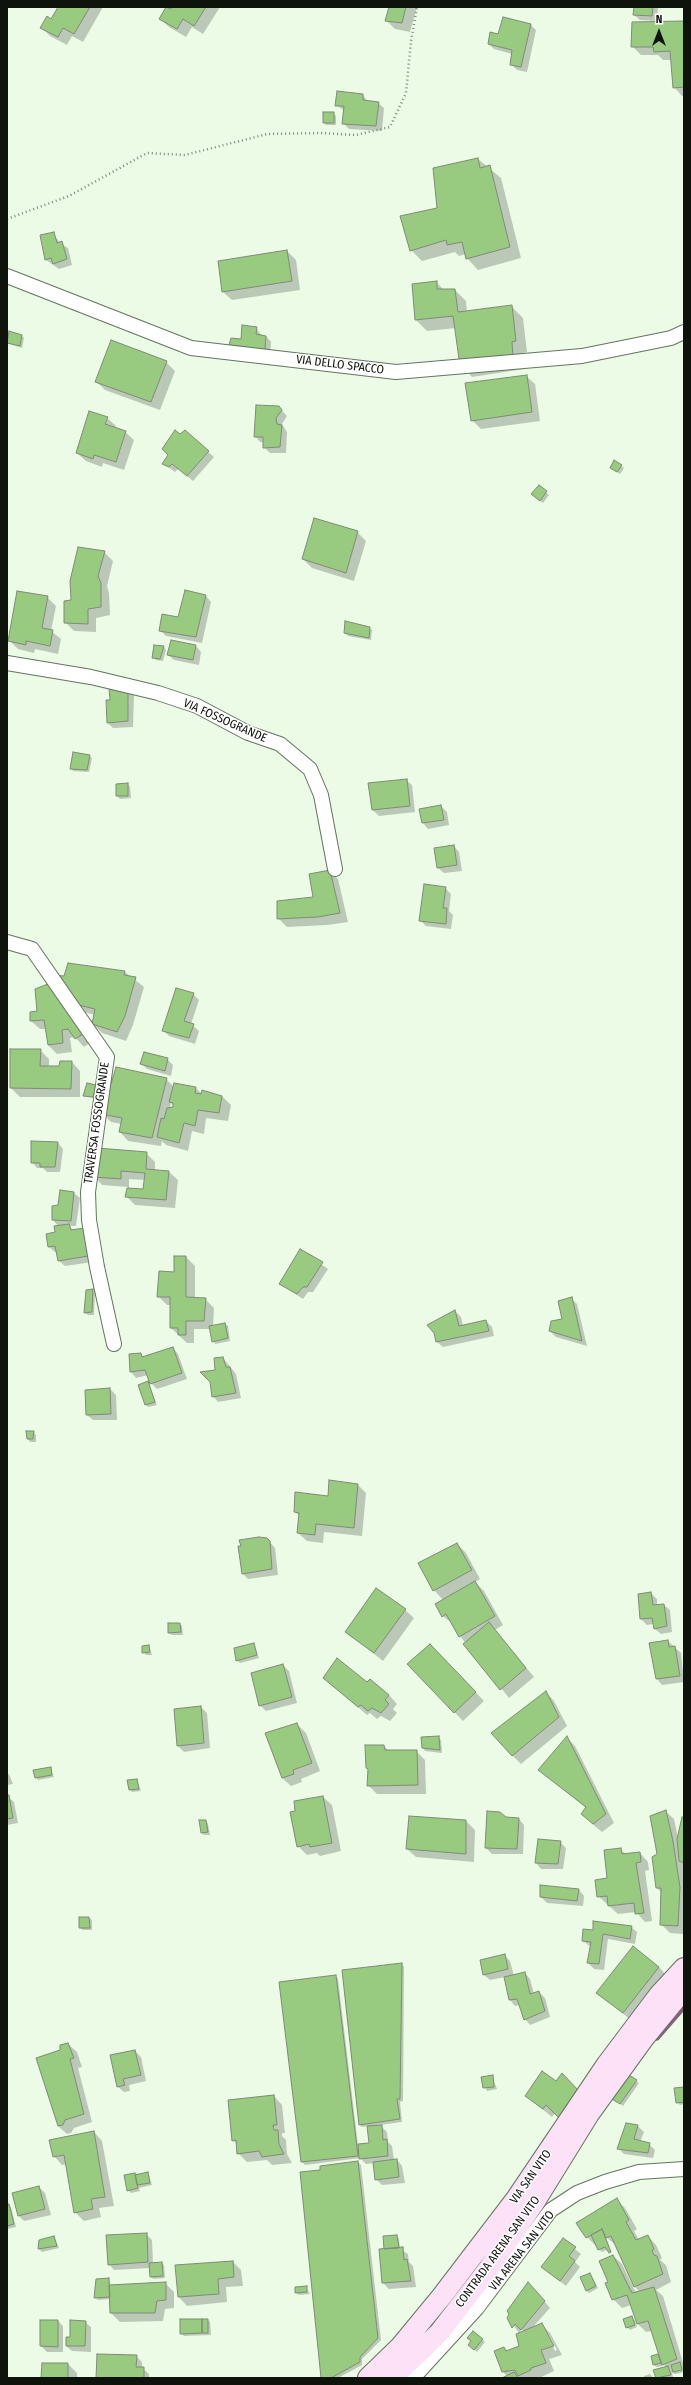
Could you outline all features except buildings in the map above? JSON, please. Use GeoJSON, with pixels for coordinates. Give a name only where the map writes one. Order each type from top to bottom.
{"type":"FeatureCollection","features":[{"type":"Feature","properties":{"kind":"street","name":"VIA DELLO SPACCO"},"geometry":{"type":"LineString","coordinates":[[7,276],[191,348],[396,372],[582,356],[671,338],[684,332]]}},
{"type":"Feature","properties":{"kind":"street","name":"VIA FOSSOGRANDE"},"geometry":{"type":"LineString","coordinates":[[7,663],[90,677],[158,693],[197,706],[248,733],[280,744],[310,769],[321,795],[335,869]]}},
{"type":"Feature","properties":{"kind":"street","name":"TRAVERSA FOSSOGRANDE"},"geometry":{"type":"LineString","coordinates":[[7,942],[32,949],[107,1057],[88,1192],[89,1220],[97,1267],[114,1344]]}},
{"type":"Feature","properties":{"kind":"street","name":"VIA SAN VITO"},"geometry":{"type":"LineString","coordinates":[[368,2378],[400,2347],[442,2296],[516,2199],[607,2064],[659,1995],[684,1968]]}},
{"type":"Feature","properties":{"kind":"street","name":"CONTRADA ARENA SAN VITO"},"geometry":{"type":"LineString","coordinates":[[392,2378],[439,2333],[489,2268],[534,2203],[589,2114],[644,2038],[684,1989]]}},
{"type":"Feature","properties":{"kind":"street","name":"VIA ARENA SAN VITO"},"geometry":{"type":"LineString","coordinates":[[413,2378],[477,2308],[551,2210],[577,2193],[605,2182],[639,2172],[684,2170]]}},
{"type":"Feature","properties":{"kind":"path"},"geometry":{"type":"LineString","coordinates":[[7,219],[69,196],[147,153],[185,155],[268,134],[321,133],[356,135],[390,127],[406,93],[411,41],[417,7]]}},
{"type":"Feature","properties":{"kind":"waterway"},"geometry":{"type":"LineString","coordinates":[[657,2038],[684,2007]]}}]}
